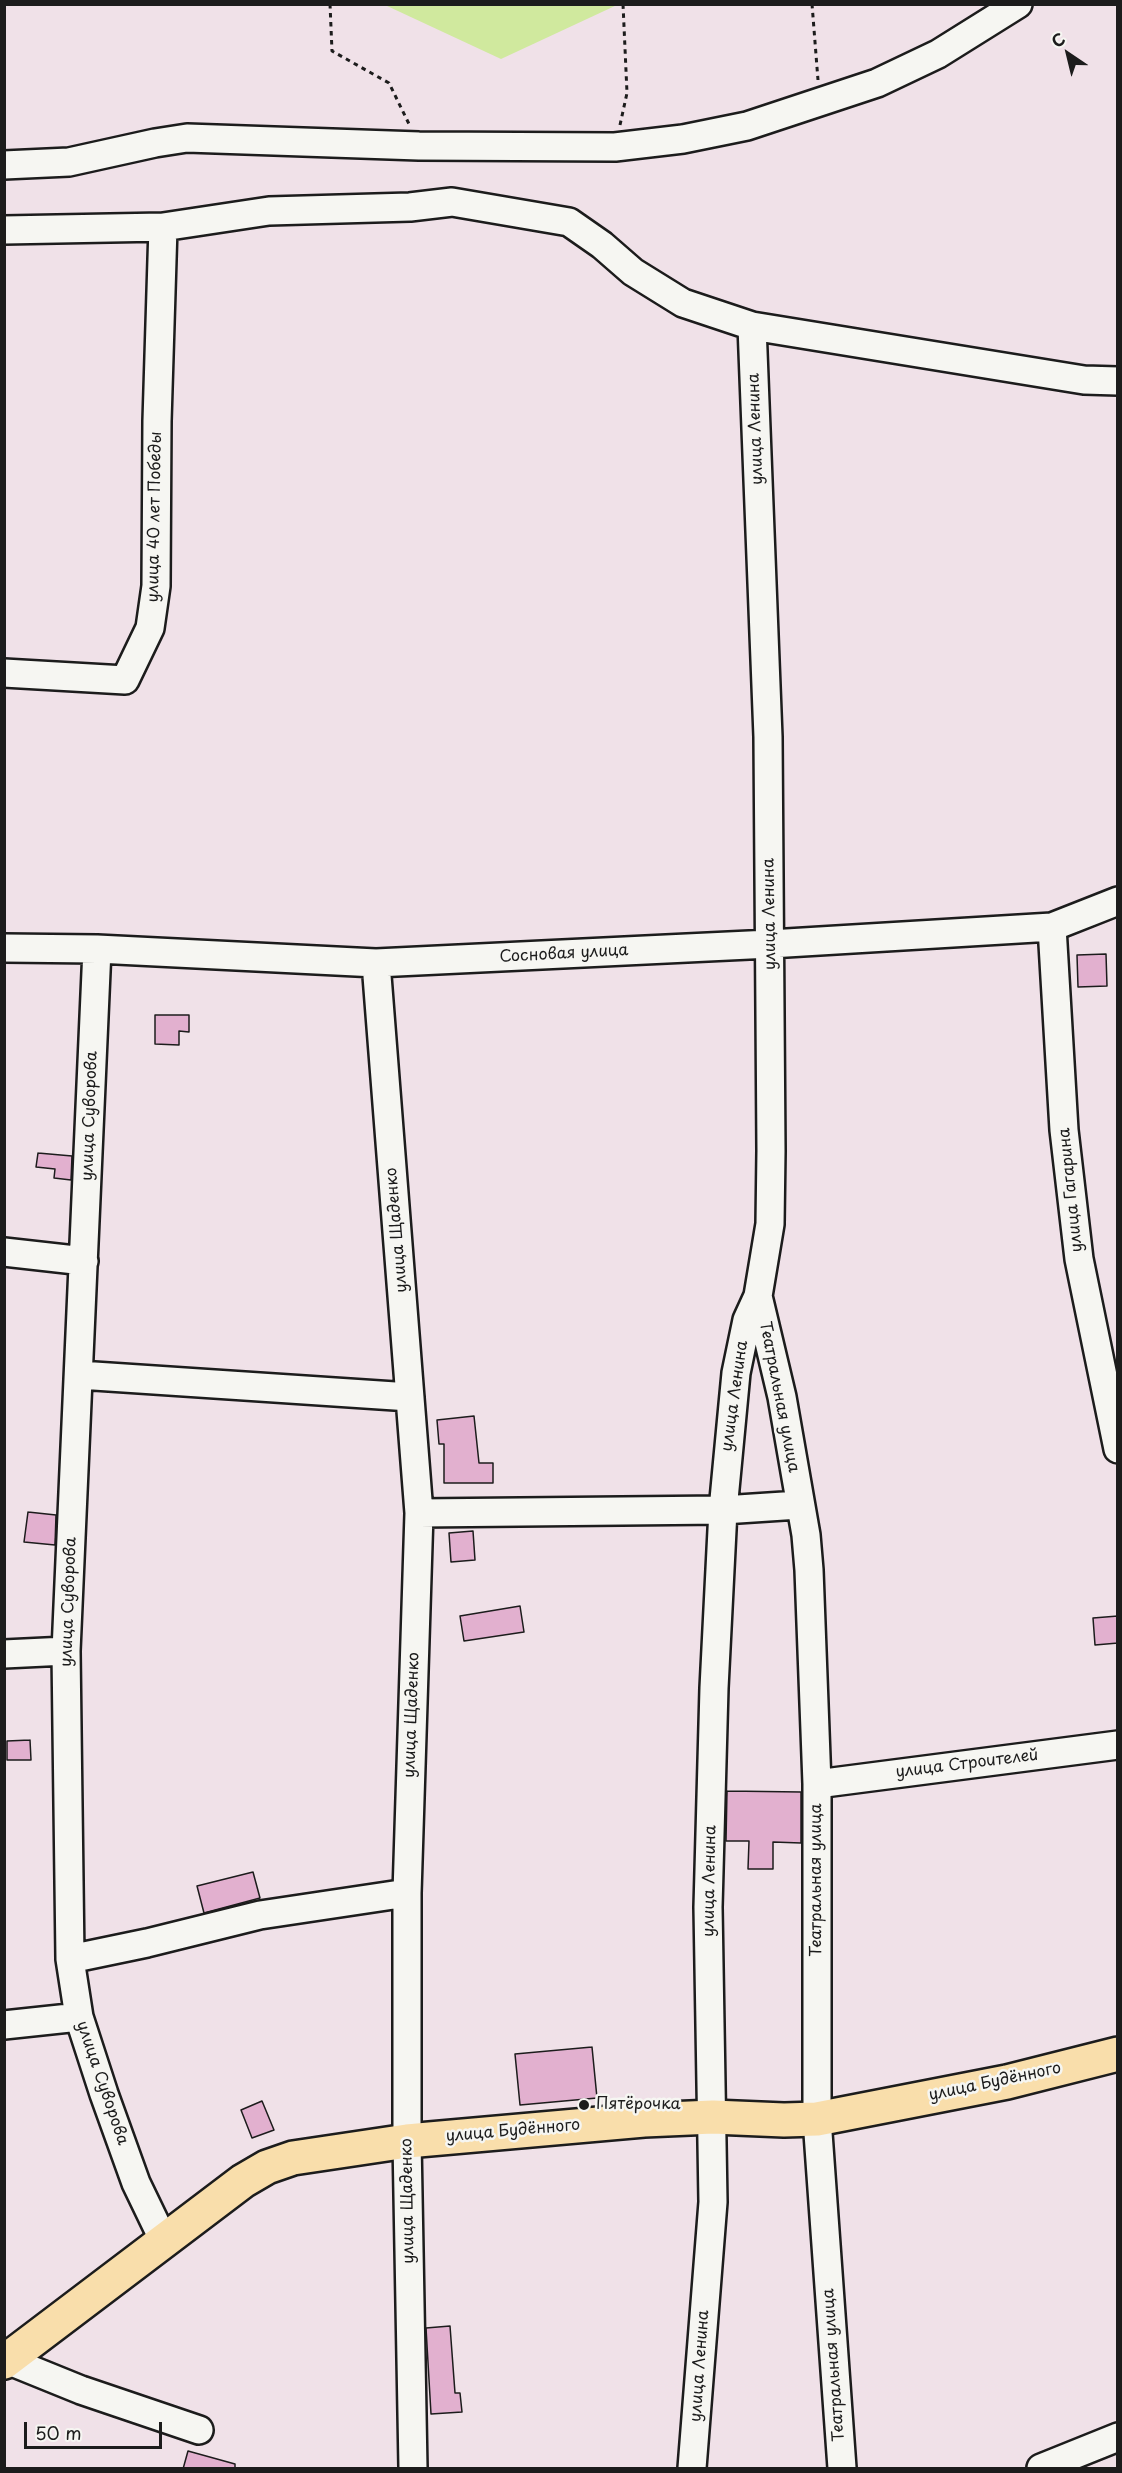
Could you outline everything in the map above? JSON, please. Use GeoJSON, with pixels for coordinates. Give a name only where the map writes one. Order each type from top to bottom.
{"type":"FeatureCollection","features":[{"type":"Feature","properties":{"kind":"main road","name":"улица Будённого"},"geometry":{"type":"LineString","coordinates":[[6,2361],[163,2239],[243,2181],[267,2167],[293,2158],[407,2141],[644,2120],[713,2117],[817,2119],[1007,2082],[1118,2054]]}},
{"type":"Feature","properties":{"kind":"street"},"geometry":{"type":"LineString","coordinates":[[4,165],[69,162],[187,138],[419,146],[615,147],[683,139],[747,126],[877,83],[938,54],[990,24],[1018,4]]}},
{"type":"Feature","properties":{"kind":"street"},"geometry":{"type":"LineString","coordinates":[[4,230],[163,227],[269,211],[410,207],[452,202],[570,222],[602,245],[633,272],[683,303],[752,326],[1084,380],[1118,381]]}},
{"type":"Feature","properties":{"kind":"street","name":"улица 40 лет Победы"},"geometry":{"type":"LineString","coordinates":[[4,674],[125,680],[150,628],[156,586],[157,421],[163,227]]}},
{"type":"Feature","properties":{"kind":"street","name":"улица Ленина"},"geometry":{"type":"LineString","coordinates":[[692,2469],[713,2202],[708,1907],[714,1688],[723,1510],[736,1373],[747,1320],[758,1296],[770,1224],[771,944],[768,738],[752,326]]}},
{"type":"Feature","properties":{"kind":"street","name":"Сосновая улица"},"geometry":{"type":"LineString","coordinates":[[4,948],[97,949],[376,963],[771,944],[1052,927],[1118,902]]}},
{"type":"Feature","properties":{"kind":"street","name":"улица Гагарина"},"geometry":{"type":"LineString","coordinates":[[1052,927],[1064,1130],[1079,1259],[1118,1449]]}},
{"type":"Feature","properties":{"kind":"street","name":"улица Суворова"},"geometry":{"type":"LineString","coordinates":[[97,949],[66,1651],[70,1959],[78,2017],[136,2183],[163,2239]]}},
{"type":"Feature","properties":{"kind":"street","name":"улица Щаденко"},"geometry":{"type":"LineString","coordinates":[[376,963],[419,1512],[407,1893],[407,2141],[413,2469]]}},
{"type":"Feature","properties":{"kind":"street"},"geometry":{"type":"LineString","coordinates":[[4,1252],[84,1262]]}},
{"type":"Feature","properties":{"kind":"street","name":"Театральная улица"},"geometry":{"type":"LineString","coordinates":[[758,1296],[782,1397],[806,1535],[809,1570],[818,1784],[817,2119],[842,2469]]}},
{"type":"Feature","properties":{"kind":"street"},"geometry":{"type":"LineString","coordinates":[[79,1375],[410,1396]]}},
{"type":"Feature","properties":{"kind":"street"},"geometry":{"type":"LineString","coordinates":[[419,1512],[723,1510],[799,1505]]}},
{"type":"Feature","properties":{"kind":"street"},"geometry":{"type":"LineString","coordinates":[[4,1654],[66,1651]]}},
{"type":"Feature","properties":{"kind":"street","name":"улица Строителей"},"geometry":{"type":"LineString","coordinates":[[818,1784],[1118,1744]]}},
{"type":"Feature","properties":{"kind":"street"},"geometry":{"type":"LineString","coordinates":[[70,1959],[147,1944],[260,1914],[407,1893]]}},
{"type":"Feature","properties":{"kind":"street"},"geometry":{"type":"LineString","coordinates":[[4,2025],[78,2017]]}},
{"type":"Feature","properties":{"kind":"street"},"geometry":{"type":"LineString","coordinates":[[6,2361],[81,2390],[199,2430]]}},
{"type":"Feature","properties":{"kind":"street"},"geometry":{"type":"LineString","coordinates":[[1041,2469],[1118,2438]]}},
{"type":"Feature","properties":{"kind":"path"},"geometry":{"type":"LineString","coordinates":[[330,4],[332,51],[389,84],[419,146]]}},
{"type":"Feature","properties":{"kind":"path"},"geometry":{"type":"LineString","coordinates":[[615,147],[627,93],[623,4]]}},
{"type":"Feature","properties":{"kind":"path"},"geometry":{"type":"LineString","coordinates":[[812,4],[820,103]]}},
{"type":"Feature","properties":{"kind":"green space"},"geometry":{"type":"Polygon","coordinates":[[[385,5],[617,5],[501,59],[385,5]]]}},
{"type":"Feature","properties":{"kind":"building"},"geometry":{"type":"Polygon","coordinates":[[[1106,954],[1107,986],[1078,987],[1077,955],[1106,954]]]}},
{"type":"Feature","properties":{"kind":"building"},"geometry":{"type":"Polygon","coordinates":[[[155,1015],[189,1015],[189,1032],[179,1031],[179,1045],[155,1044],[155,1015]]]}},
{"type":"Feature","properties":{"kind":"building"},"geometry":{"type":"Polygon","coordinates":[[[38,1153],[72,1156],[71,1180],[54,1178],[55,1169],[36,1167],[38,1153]]]}},
{"type":"Feature","properties":{"kind":"building"},"geometry":{"type":"Polygon","coordinates":[[[474,1416],[479,1463],[493,1463],[493,1483],[444,1483],[444,1444],[439,1444],[437,1420],[474,1416]]]}},
{"type":"Feature","properties":{"kind":"building"},"geometry":{"type":"Polygon","coordinates":[[[28,1512],[56,1515],[55,1545],[24,1542],[28,1512]]]}},
{"type":"Feature","properties":{"kind":"building"},"geometry":{"type":"Polygon","coordinates":[[[473,1531],[475,1560],[451,1562],[449,1533],[473,1531]]]}},
{"type":"Feature","properties":{"kind":"building"},"geometry":{"type":"Polygon","coordinates":[[[520,1606],[524,1632],[464,1641],[460,1616],[520,1606]]]}},
{"type":"Feature","properties":{"kind":"building"},"geometry":{"type":"Polygon","coordinates":[[[1118,1616],[1118,1643],[1095,1645],[1093,1618],[1118,1616]]]}},
{"type":"Feature","properties":{"kind":"building"},"geometry":{"type":"Polygon","coordinates":[[[30,1740],[31,1760],[7,1760],[7,1741],[30,1740]]]}},
{"type":"Feature","properties":{"kind":"building"},"geometry":{"type":"Polygon","coordinates":[[[727,1791],[801,1792],[801,1843],[773,1842],[773,1869],[748,1869],[749,1841],[726,1841],[727,1791]]]}},
{"type":"Feature","properties":{"kind":"building"},"geometry":{"type":"Polygon","coordinates":[[[253,1872],[260,1898],[204,1913],[197,1886],[253,1872]]]}},
{"type":"Feature","properties":{"kind":"building"},"geometry":{"type":"Polygon","coordinates":[[[592,2047],[597,2098],[520,2105],[515,2054],[592,2047]]]}},
{"type":"Feature","properties":{"kind":"building"},"geometry":{"type":"Polygon","coordinates":[[[262,2101],[274,2130],[252,2138],[241,2110],[262,2101]]]}},
{"type":"Feature","properties":{"kind":"building"},"geometry":{"type":"Polygon","coordinates":[[[450,2326],[455,2393],[460,2393],[462,2412],[431,2414],[426,2328],[450,2326]]]}},
{"type":"Feature","properties":{"kind":"building"},"geometry":{"type":"Polygon","coordinates":[[[188,2451],[235,2464],[235,2469],[183,2469],[188,2451]]]}},
{"type":"Feature","properties":{"kind":"place","name":"Пятёрочка"},"geometry":{"type":"Point","coordinates":[584,2105]}}]}
